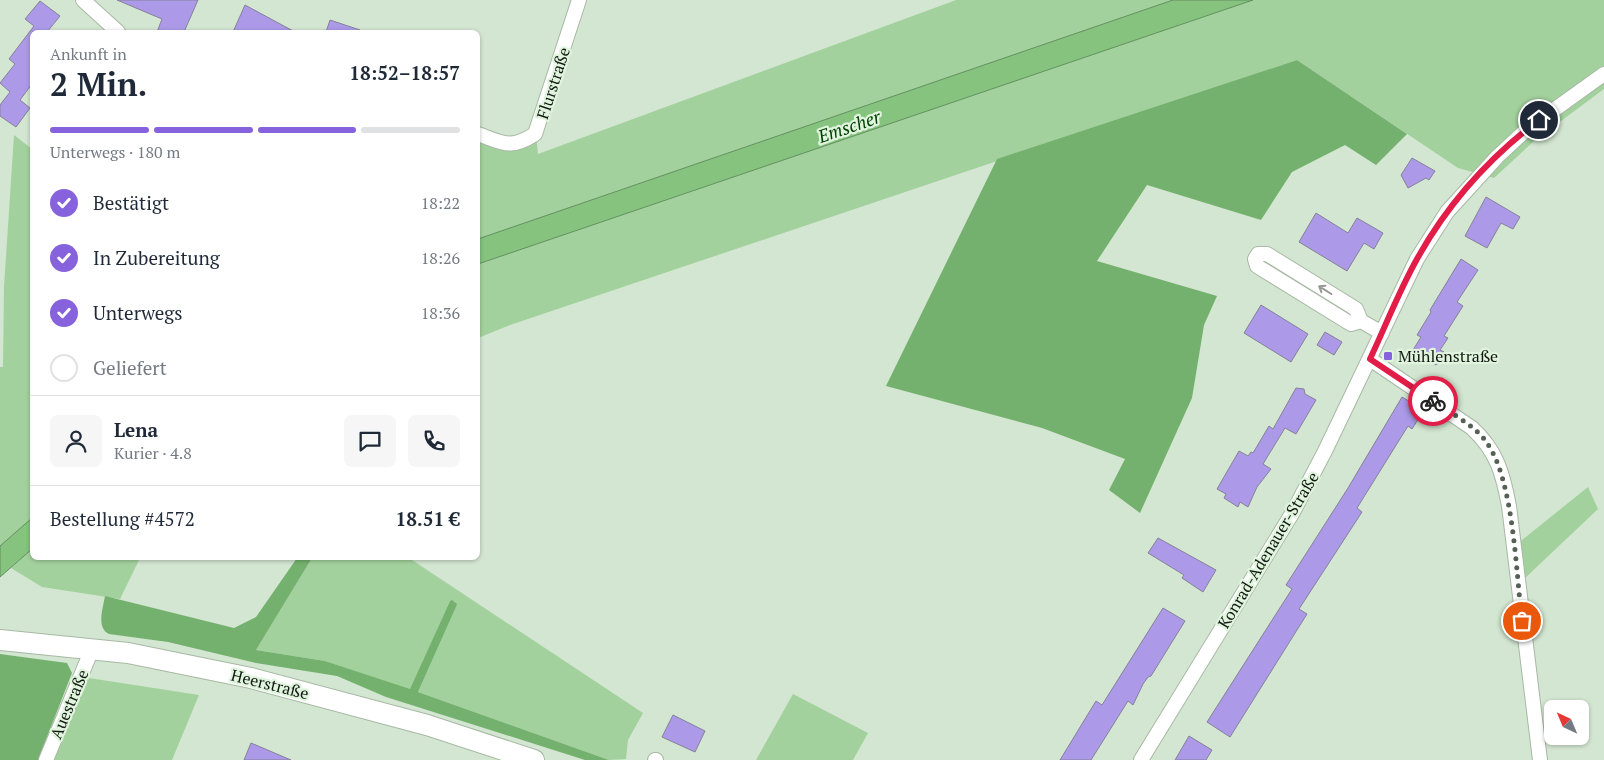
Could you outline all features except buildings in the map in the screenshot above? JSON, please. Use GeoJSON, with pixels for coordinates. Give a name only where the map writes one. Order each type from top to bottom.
{"type":"FeatureCollection","features":[{"type":"Feature","properties":{"kind":"main road","name":"Heerstraße"},"geometry":{"type":"LineString","coordinates":[[0,640],[92,649],[162,659],[251,678],[427,725],[534,760]]}},
{"type":"Feature","properties":{"kind":"street"},"geometry":{"type":"LineString","coordinates":[[84,0],[116,30]]}},
{"type":"Feature","properties":{"kind":"street","name":"Flurstraße"},"geometry":{"type":"LineString","coordinates":[[480,135],[510,145],[521,143],[535,134],[579,0]]}},
{"type":"Feature","properties":{"kind":"street","name":"Konrad-Adenauer-Straße"},"geometry":{"type":"LineString","coordinates":[[1141,760],[1293,512],[1325,451],[1417,259],[1447,212],[1468,187],[1526,130],[1604,74]]}},
{"type":"Feature","properties":{"kind":"street"},"geometry":{"type":"LineString","coordinates":[[1361,320],[1351,324],[1257,266],[1255,259],[1258,254],[1267,254],[1356,309],[1361,320],[1382,333]]}},
{"type":"Feature","properties":{"kind":"street"},"geometry":{"type":"LineString","coordinates":[[1370,359],[1472,428],[1487,441],[1495,456],[1504,482],[1508,506],[1540,760]]}},
{"type":"Feature","properties":{"kind":"street","name":"Auestraße"},"geometry":{"type":"LineString","coordinates":[[46,760],[92,649]]}},
{"type":"Feature","properties":{"kind":"shaded area"},"geometry":{"type":"Polygon","coordinates":[[[956,0],[1173,0],[480,238],[480,137],[510,146],[536,135],[538,154],[956,0]]]}},
{"type":"Feature","properties":{"kind":"shaded area"},"geometry":{"type":"Polygon","coordinates":[[[1253,0],[1604,0],[1604,89],[1534,141],[1494,178],[1458,168],[1297,60],[510,325],[480,337],[480,263],[1253,0]]]}},
{"type":"Feature","properties":{"kind":"shaded area"},"geometry":{"type":"Polygon","coordinates":[[[1297,60],[1407,134],[1376,165],[1345,145],[1292,172],[1261,220],[1147,185],[1097,261],[1217,296],[1204,325],[1192,398],[1140,513],[1109,490],[1125,459],[1042,428],[886,386],[997,159],[1297,60]]]}},
{"type":"Feature","properties":{"kind":"shaded area"},"geometry":{"type":"Polygon","coordinates":[[[14,135],[30,147],[30,520],[0,546],[0,367],[3,367],[4,287],[14,135]]]}},
{"type":"Feature","properties":{"kind":"shaded area"},"geometry":{"type":"Polygon","coordinates":[[[1588,487],[1598,509],[1522,581],[1517,544],[1588,487]]]}},
{"type":"Feature","properties":{"kind":"shaded area"},"geometry":{"type":"Polygon","coordinates":[[[30,551],[30,560],[139,560],[120,599],[42,587],[11,568],[30,551]]]}},
{"type":"Feature","properties":{"kind":"shaded area"},"geometry":{"type":"Polygon","coordinates":[[[296,560],[311,560],[256,650],[325,661],[410,689],[452,600],[457,604],[456,607],[418,692],[609,760],[585,760],[386,697],[337,676],[256,663],[168,642],[109,634],[101,623],[105,596],[234,628],[256,617],[296,560]]]}},
{"type":"Feature","properties":{"kind":"shaded area"},"geometry":{"type":"Polygon","coordinates":[[[311,560],[412,560],[643,713],[628,740],[626,759],[609,760],[418,692],[456,607],[450,601],[410,690],[325,661],[256,650],[311,560]]]}},
{"type":"Feature","properties":{"kind":"shaded area"},"geometry":{"type":"Polygon","coordinates":[[[0,654],[67,663],[72,673],[38,760],[0,760],[0,654]]]}},
{"type":"Feature","properties":{"kind":"shaded area"},"geometry":{"type":"Polygon","coordinates":[[[89,678],[199,695],[172,760],[51,760],[89,678]]]}},
{"type":"Feature","properties":{"kind":"shaded area"},"geometry":{"type":"Polygon","coordinates":[[[793,694],[868,733],[853,760],[756,760],[793,694]]]}},
{"type":"Feature","properties":{"kind":"water","name":"Emscher"},"geometry":{"type":"Polygon","coordinates":[[[1173,0],[1253,0],[480,263],[480,238],[1173,0]]]}},
{"type":"Feature","properties":{"kind":"water"},"geometry":{"type":"Polygon","coordinates":[[[30,520],[30,551],[0,577],[0,546],[30,520]]]}},
{"type":"Feature","properties":{"kind":"way so far"},"geometry":{"type":"LineString","coordinates":[[1433,401],[1472,428],[1487,441],[1495,456],[1504,482],[1508,506],[1522,621]]}},
{"type":"Feature","properties":{"kind":"place","name":"Mühlenstraße"},"geometry":{"type":"Point","coordinates":[1388,356]}},
{"type":"Feature","properties":{"kind":"route"},"geometry":{"type":"LineString","coordinates":[[1433,401],[1370,359],[1394,304],[1417,259],[1447,212],[1496,157],[1539,120]]}}]}
